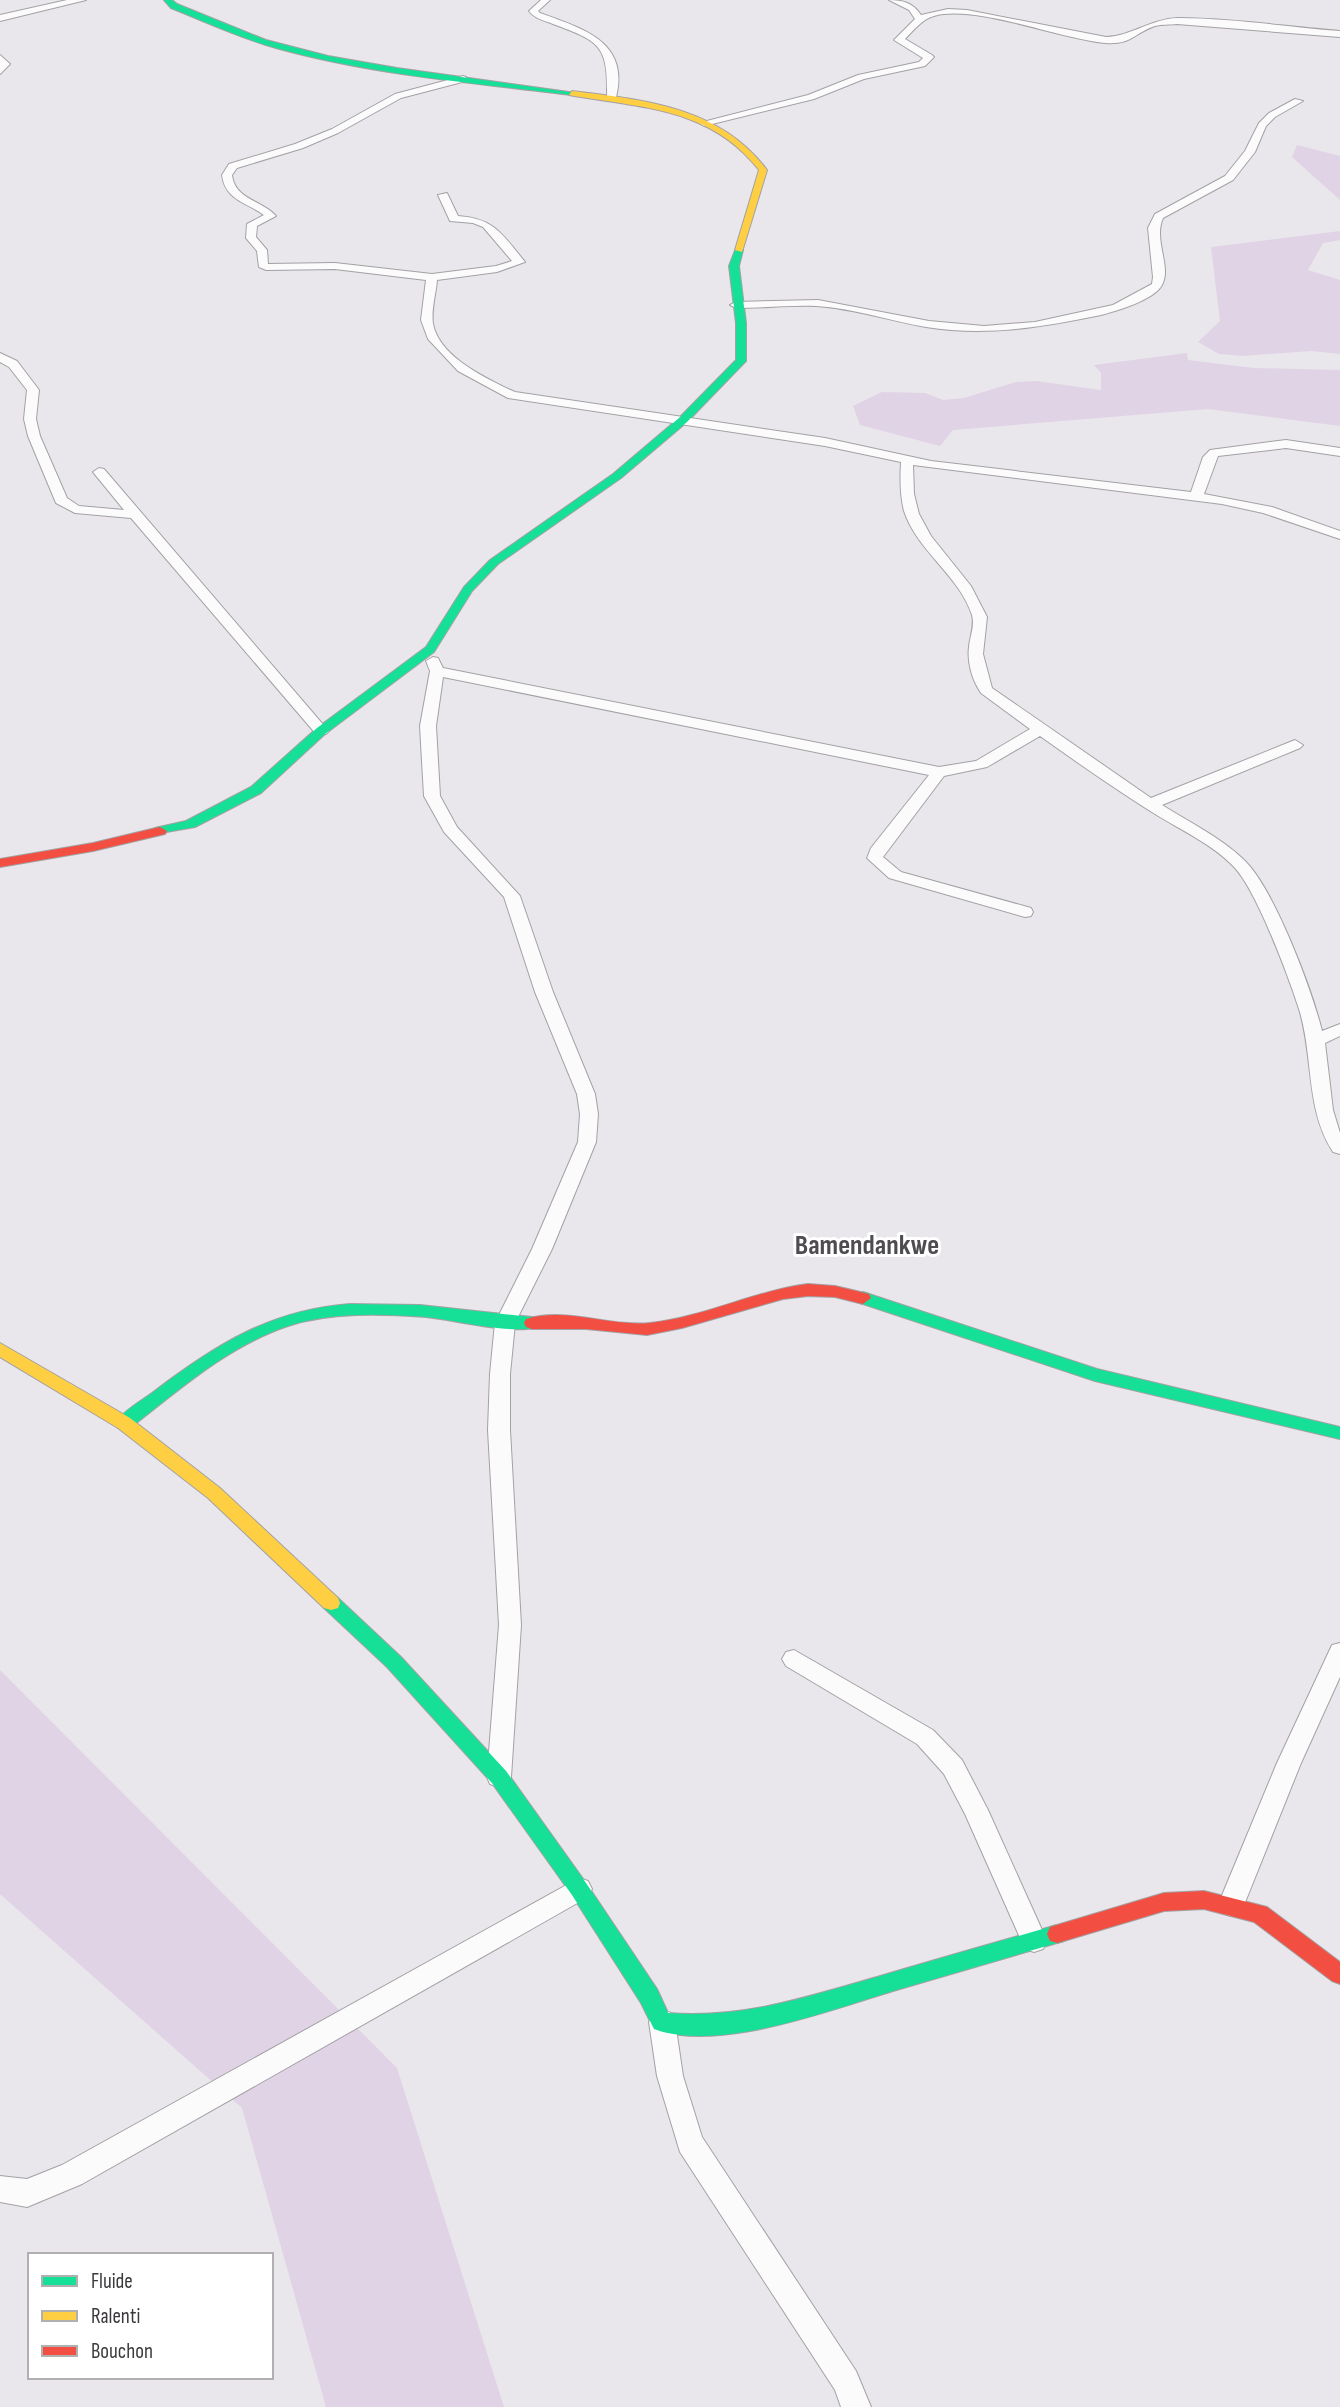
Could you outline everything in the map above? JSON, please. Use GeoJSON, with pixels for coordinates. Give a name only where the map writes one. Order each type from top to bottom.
{"type":"FeatureCollection","features":[{"type":"Feature","properties":{"kind":"street"},"geometry":{"type":"LineString","coordinates":[[0,18],[80,0]]}},
{"type":"Feature","properties":{"kind":"street"},"geometry":{"type":"LineString","coordinates":[[0,863],[190,824],[256,790],[321,731],[430,649],[468,589],[494,562],[617,477],[684,421],[741,361],[741,323],[736,305],[734,266],[763,170],[760,162],[704,123],[663,107],[383,68],[281,48],[223,29],[174,6],[168,0]]}},
{"type":"Feature","properties":{"kind":"street"},"geometry":{"type":"LineString","coordinates":[[547,0],[533,11],[537,15],[580,32],[607,50],[611,58],[612,99]]}},
{"type":"Feature","properties":{"kind":"street"},"geometry":{"type":"LineString","coordinates":[[893,0],[912,8],[920,19]]}},
{"type":"Feature","properties":{"kind":"street"},"geometry":{"type":"LineString","coordinates":[[704,123],[811,97],[861,77],[922,64],[929,57],[904,45],[900,40],[920,19],[931,13],[958,12],[1106,40],[1127,39],[1152,24],[1177,21],[1340,34]]}},
{"type":"Feature","properties":{"kind":"street"},"geometry":{"type":"LineString","coordinates":[[0,58],[5,64],[0,71]]}},
{"type":"Feature","properties":{"kind":"street"},"geometry":{"type":"LineString","coordinates":[[443,195],[454,219],[475,220],[487,225],[519,262],[497,269],[432,276],[335,266],[264,267],[262,250],[251,238],[252,223],[271,216],[264,208],[241,200],[230,191],[227,175],[233,166],[299,146],[335,131],[398,96],[463,79]]}},
{"type":"Feature","properties":{"kind":"street"},"geometry":{"type":"LineString","coordinates":[[736,305],[818,303],[929,324],[984,329],[1035,325],[1083,317],[1116,307],[1151,291],[1157,285],[1159,277],[1153,228],[1160,216],[1229,178],[1250,152],[1262,125],[1272,115],[1298,101]]}},
{"type":"Feature","properties":{"kind":"street"},"geometry":{"type":"LineString","coordinates":[[432,276],[428,326],[438,345],[477,379],[493,388],[526,398],[825,442],[906,461],[1196,497],[1267,510],[1340,535]]}},
{"type":"Feature","properties":{"kind":"street"},"geometry":{"type":"LineString","coordinates":[[0,358],[13,365],[33,390],[30,419],[34,436],[61,500],[75,509],[90,512],[135,514]]}},
{"type":"Feature","properties":{"kind":"street"},"geometry":{"type":"LineString","coordinates":[[1196,497],[1209,457],[1214,453],[1286,444],[1340,452]]}},
{"type":"Feature","properties":{"kind":"street"},"geometry":{"type":"LineString","coordinates":[[906,461],[907,492],[913,516],[952,568],[980,614],[981,625],[975,650],[981,682],[992,696],[1240,864],[1294,966],[1316,1041],[1326,1125],[1340,1148]]}},
{"type":"Feature","properties":{"kind":"street"},"geometry":{"type":"LineString","coordinates":[[99,472],[321,731]]}},
{"type":"Feature","properties":{"kind":"street"},"geometry":{"type":"LineString","coordinates":[[430,649],[436,671],[428,726],[432,796],[450,829],[512,896],[544,992],[586,1094],[589,1114],[587,1142],[542,1249],[505,1323],[500,1374],[499,1430],[510,1625],[499,1777]]}},
{"type":"Feature","properties":{"kind":"street"},"geometry":{"type":"LineString","coordinates":[[436,671],[939,772],[963,772],[987,765],[1041,728]]}},
{"type":"Feature","properties":{"kind":"street"},"geometry":{"type":"LineString","coordinates":[[1150,804],[1295,745]]}},
{"type":"Feature","properties":{"kind":"street"},"geometry":{"type":"LineString","coordinates":[[939,772],[877,851],[875,859],[895,875],[1025,912]]}},
{"type":"Feature","properties":{"kind":"street"},"geometry":{"type":"LineString","coordinates":[[1316,1041],[1340,1029]]}},
{"type":"Feature","properties":{"kind":"street"},"geometry":{"type":"LineString","coordinates":[[124,1423],[217,1354],[264,1329],[307,1315],[358,1310],[423,1311],[505,1323],[583,1323],[651,1329],[690,1322],[774,1293],[809,1289],[858,1296],[1106,1378],[1340,1433]]}},
{"type":"Feature","properties":{"kind":"street"},"geometry":{"type":"LineString","coordinates":[[0,1349],[124,1423],[214,1493],[394,1662],[499,1777],[579,1889],[649,1996],[662,2022],[670,2076],[690,2143],[846,2381],[856,2407]]}},
{"type":"Feature","properties":{"kind":"street"},"geometry":{"type":"LineString","coordinates":[[1231,1905],[1289,1763],[1340,1651]]}},
{"type":"Feature","properties":{"kind":"street"},"geometry":{"type":"LineString","coordinates":[[793,1659],[925,1737],[953,1767],[1034,1941]]}},
{"type":"Feature","properties":{"kind":"street"},"geometry":{"type":"LineString","coordinates":[[0,2189],[27,2193],[72,2175],[579,1889]]}},
{"type":"Feature","properties":{"kind":"street"},"geometry":{"type":"LineString","coordinates":[[662,2022],[695,2025],[740,2023],[807,2007],[1164,1902],[1204,1900],[1260,1914],[1340,1974]]}},
{"type":"Feature","properties":{"kind":"shaded area"},"geometry":{"type":"Polygon","coordinates":[[[1297,145],[1340,156],[1340,200],[1292,157],[1297,145]]]}},
{"type":"Feature","properties":{"kind":"shaded area"},"geometry":{"type":"Polygon","coordinates":[[[1340,231],[1340,240],[1323,243],[1308,270],[1340,280],[1340,354],[1311,351],[1243,356],[1219,354],[1198,342],[1220,321],[1211,247],[1340,231]]]}},
{"type":"Feature","properties":{"kind":"shaded area"},"geometry":{"type":"Polygon","coordinates":[[[1187,353],[1188,360],[1254,368],[1340,370],[1340,426],[1208,409],[953,430],[940,446],[860,425],[853,406],[882,392],[925,393],[943,400],[964,398],[1016,382],[1036,381],[1101,390],[1101,373],[1094,365],[1187,353]]]}},
{"type":"Feature","properties":{"kind":"shaded area"},"geometry":{"type":"Polygon","coordinates":[[[0,1670],[397,2068],[504,2407],[326,2407],[242,2108],[0,1894],[0,1670]]]}},
{"type":"Feature","properties":{"kind":"traffic: fast"},"geometry":{"type":"LineString","coordinates":[[168,0],[174,6],[248,36],[328,58],[432,76],[572,93]]}},
{"type":"Feature","properties":{"kind":"traffic: fast"},"geometry":{"type":"LineString","coordinates":[[160,831],[190,824],[256,790],[321,731],[430,649],[468,589],[494,562],[617,476],[683,420],[741,361],[741,323],[734,266],[739,250]]}},
{"type":"Feature","properties":{"kind":"traffic: fast"},"geometry":{"type":"LineString","coordinates":[[863,1298],[1095,1375],[1340,1433]]}},
{"type":"Feature","properties":{"kind":"traffic: fast"},"geometry":{"type":"LineString","coordinates":[[124,1423],[233,1345],[257,1332],[308,1315],[350,1310],[392,1310],[532,1323]]}},
{"type":"Feature","properties":{"kind":"traffic: fast"},"geometry":{"type":"LineString","coordinates":[[331,1603],[394,1662],[499,1777],[579,1889],[649,1996],[662,2022],[695,2025],[740,2023],[807,2007],[1057,1934]]}},
{"type":"Feature","properties":{"kind":"traffic: slow"},"geometry":{"type":"LineString","coordinates":[[572,93],[623,100],[678,112],[704,121],[747,150],[763,170],[739,250]]}},
{"type":"Feature","properties":{"kind":"traffic: slow"},"geometry":{"type":"LineString","coordinates":[[0,1349],[124,1423],[214,1493],[331,1603]]}},
{"type":"Feature","properties":{"kind":"traffic: jam"},"geometry":{"type":"LineString","coordinates":[[0,863],[93,847],[160,831]]}},
{"type":"Feature","properties":{"kind":"traffic: jam"},"geometry":{"type":"LineString","coordinates":[[532,1323],[586,1323],[647,1329],[682,1322],[783,1293],[835,1291],[863,1298]]}},
{"type":"Feature","properties":{"kind":"traffic: jam"},"geometry":{"type":"LineString","coordinates":[[1057,1934],[1164,1902],[1204,1900],[1260,1914],[1340,1974]]}},
{"type":"Feature","properties":{"kind":"district","name":"Bamendankwe"},"geometry":{"type":"Point","coordinates":[867,1245]}}]}
